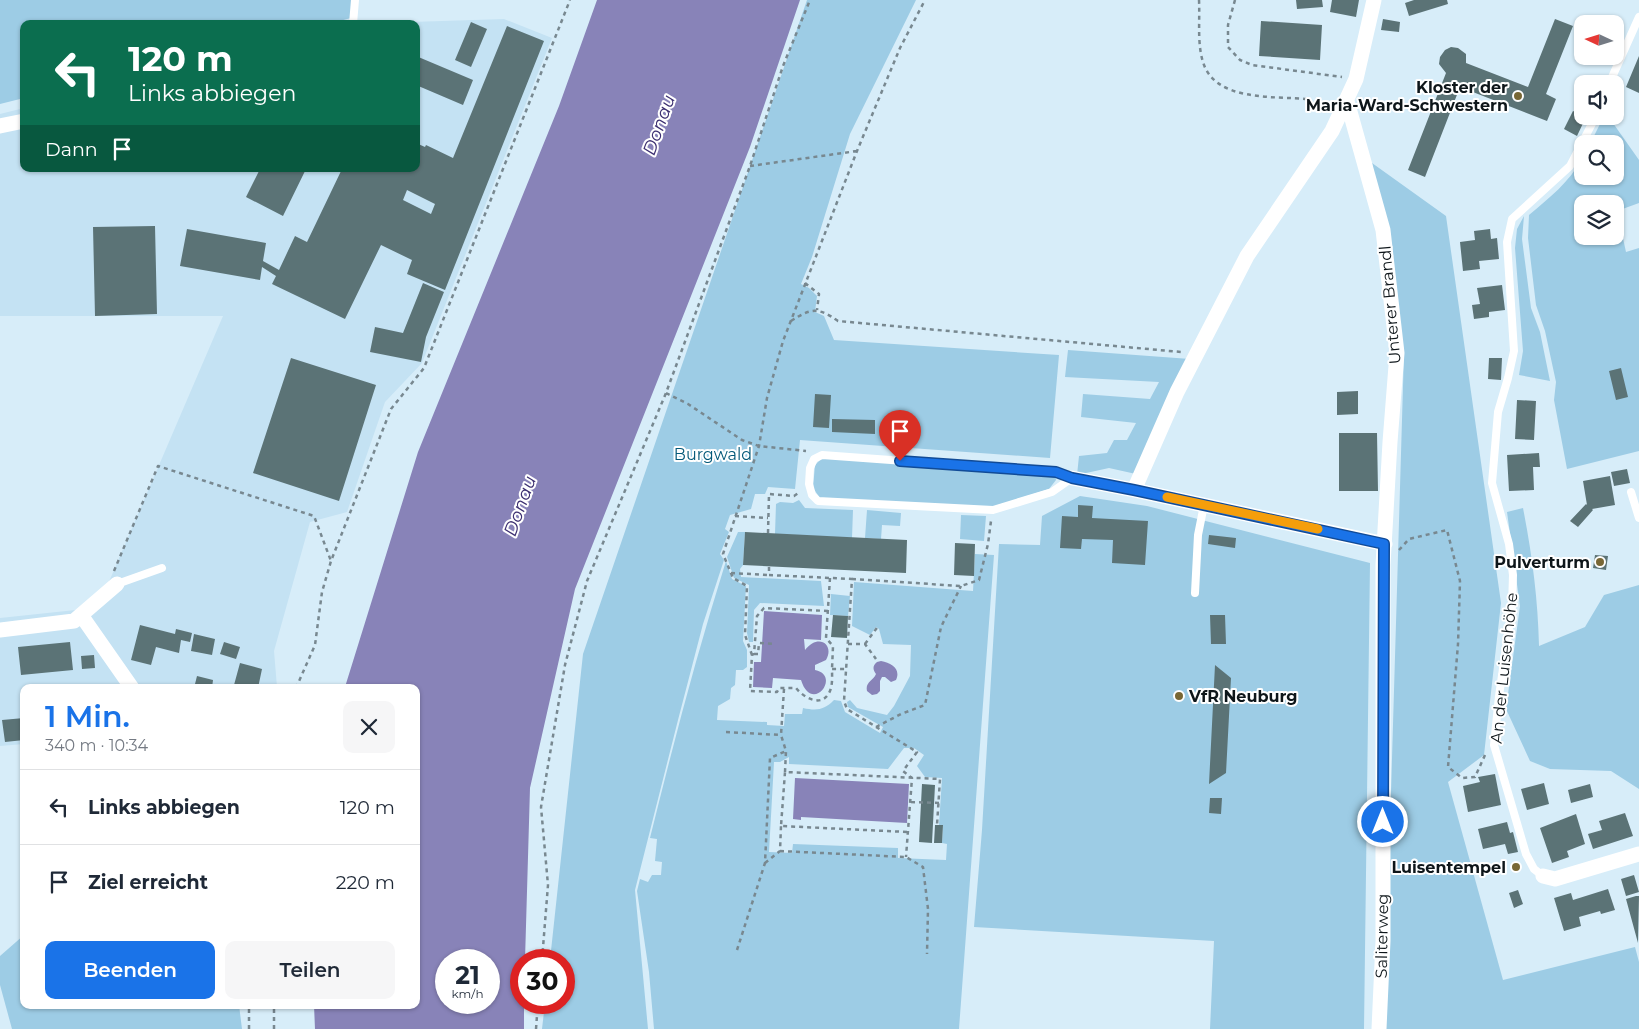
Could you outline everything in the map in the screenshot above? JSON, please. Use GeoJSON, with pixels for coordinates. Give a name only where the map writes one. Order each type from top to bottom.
{"type":"FeatureCollection","features":[{"type":"Feature","properties":{"kind":"street"},"geometry":{"type":"LineString","coordinates":[[1134,490],[1177,392],[1248,256],[1332,131],[1347,101],[1356,79],[1374,0]]}},
{"type":"Feature","properties":{"kind":"street","name":"Unterer Brandl"},"geometry":{"type":"LineString","coordinates":[[1347,101],[1383,230],[1397,353],[1384,544]]}},
{"type":"Feature","properties":{"kind":"street"},"geometry":{"type":"LineString","coordinates":[[0,126],[20,122]]}},
{"type":"Feature","properties":{"kind":"street"},"geometry":{"type":"LineString","coordinates":[[1072,478],[1384,544]]}},
{"type":"Feature","properties":{"kind":"street","name":"Saliterweg"},"geometry":{"type":"LineString","coordinates":[[1379,1029],[1383,940],[1384,544]]}},
{"type":"Feature","properties":{"kind":"street"},"geometry":{"type":"LineString","coordinates":[[0,630],[74,621],[117,584]]}},
{"type":"Feature","properties":{"kind":"street"},"geometry":{"type":"LineString","coordinates":[[82,615],[129,684]]}},
{"type":"Feature","properties":{"kind":"street","name":"An der Luisenhöhe"},"geometry":{"type":"LineString","coordinates":[[1543,876],[1556,879],[1639,854]]}},
{"type":"Feature","properties":{"kind":"lane"},"geometry":{"type":"LineString","coordinates":[[353,20],[355,0]]}},
{"type":"Feature","properties":{"kind":"lane"},"geometry":{"type":"LineString","coordinates":[[1613,75],[1639,17]]}},
{"type":"Feature","properties":{"kind":"lane","name":"An der Luisenhöhe"},"geometry":{"type":"LineString","coordinates":[[1543,876],[1534,869],[1526,854],[1494,745],[1512,599],[1513,575],[1509,544],[1492,483],[1498,412],[1514,351],[1508,242],[1512,219],[1570,166],[1591,125]]}},
{"type":"Feature","properties":{"kind":"lane"},"geometry":{"type":"LineString","coordinates":[[822,455],[1056,472],[1072,478],[1052,492],[993,510],[818,501],[812,495],[809,484],[810,468],[814,460],[822,455]]}},
{"type":"Feature","properties":{"kind":"lane"},"geometry":{"type":"LineString","coordinates":[[1631,492],[1639,518]]}},
{"type":"Feature","properties":{"kind":"lane"},"geometry":{"type":"LineString","coordinates":[[1195,593],[1198,535],[1204,505]]}},
{"type":"Feature","properties":{"kind":"lane"},"geometry":{"type":"LineString","coordinates":[[117,584],[162,568]]}},
{"type":"Feature","properties":{"kind":"path"},"geometry":{"type":"LineString","coordinates":[[298,684],[315,645],[322,592],[331,561],[391,408],[424,368],[570,0]]}},
{"type":"Feature","properties":{"kind":"path"},"geometry":{"type":"LineString","coordinates":[[543,949],[548,884],[541,807],[565,665],[587,582],[666,393],[750,166],[783,66],[810,0]]}},
{"type":"Feature","properties":{"kind":"path"},"geometry":{"type":"LineString","coordinates":[[753,654],[745,635],[747,586],[733,578],[723,554],[759,446],[767,398],[783,341],[857,151],[900,48],[925,0]]}},
{"type":"Feature","properties":{"kind":"path"},"geometry":{"type":"LineString","coordinates":[[1200,0],[1200,45],[1202,61],[1208,74],[1230,91],[1243,94],[1308,99]]}},
{"type":"Feature","properties":{"kind":"path"},"geometry":{"type":"LineString","coordinates":[[1235,0],[1228,25],[1228,47],[1240,60],[1252,65],[1356,79]]}},
{"type":"Feature","properties":{"kind":"path"},"geometry":{"type":"LineString","coordinates":[[750,166],[857,151]]}},
{"type":"Feature","properties":{"kind":"path"},"geometry":{"type":"LineString","coordinates":[[805,282],[819,294],[817,310]]}},
{"type":"Feature","properties":{"kind":"path"},"geometry":{"type":"LineString","coordinates":[[790,322],[806,312],[817,310],[826,312],[838,321],[1197,353]]}},
{"type":"Feature","properties":{"kind":"path"},"geometry":{"type":"LineString","coordinates":[[666,393],[688,404],[742,440],[759,446],[822,455]]}},
{"type":"Feature","properties":{"kind":"path"},"geometry":{"type":"LineString","coordinates":[[104,595],[158,466],[314,516],[331,561]]}},
{"type":"Feature","properties":{"kind":"path"},"geometry":{"type":"LineString","coordinates":[[768,533],[769,494],[794,496],[809,484]]}},
{"type":"Feature","properties":{"kind":"path"},"geometry":{"type":"LineString","coordinates":[[731,573],[961,586],[979,580],[988,544],[993,510]]}},
{"type":"Feature","properties":{"kind":"path"},"geometry":{"type":"LineString","coordinates":[[735,516],[768,518]]}},
{"type":"Feature","properties":{"kind":"path"},"geometry":{"type":"LineString","coordinates":[[1383,565],[1409,539],[1447,530],[1460,580],[1458,644],[1448,766],[1462,778],[1475,778],[1489,746],[1494,745]]}},
{"type":"Feature","properties":{"kind":"path"},"geometry":{"type":"LineString","coordinates":[[769,567],[769,575]]}},
{"type":"Feature","properties":{"kind":"path"},"geometry":{"type":"LineString","coordinates":[[828,611],[764,608],[757,616],[750,691],[777,692],[779,688],[796,688],[802,696],[809,700],[825,698],[830,692],[833,646],[826,638],[828,611],[830,578]]}},
{"type":"Feature","properties":{"kind":"path"},"geometry":{"type":"LineString","coordinates":[[852,579],[844,701],[847,709],[917,752],[903,771],[912,778]]}},
{"type":"Feature","properties":{"kind":"path"},"geometry":{"type":"LineString","coordinates":[[876,727],[925,704],[941,627],[961,586]]}},
{"type":"Feature","properties":{"kind":"path"},"geometry":{"type":"LineString","coordinates":[[865,644],[879,625]]}},
{"type":"Feature","properties":{"kind":"path"},"geometry":{"type":"LineString","coordinates":[[753,654],[758,654],[759,643],[775,644]]}},
{"type":"Feature","properties":{"kind":"path"},"geometry":{"type":"LineString","coordinates":[[848,644],[865,644]]}},
{"type":"Feature","properties":{"kind":"path"},"geometry":{"type":"LineString","coordinates":[[865,644],[876,659]]}},
{"type":"Feature","properties":{"kind":"path"},"geometry":{"type":"LineString","coordinates":[[832,668],[847,669]]}},
{"type":"Feature","properties":{"kind":"path"},"geometry":{"type":"LineString","coordinates":[[780,851],[786,750],[781,735],[784,689]]}},
{"type":"Feature","properties":{"kind":"path"},"geometry":{"type":"LineString","coordinates":[[726,732],[781,735]]}},
{"type":"Feature","properties":{"kind":"path"},"geometry":{"type":"LineString","coordinates":[[737,950],[765,863],[770,758],[786,750]]}},
{"type":"Feature","properties":{"kind":"path"},"geometry":{"type":"LineString","coordinates":[[785,772],[940,779],[938,825]]}},
{"type":"Feature","properties":{"kind":"path"},"geometry":{"type":"LineString","coordinates":[[906,857],[912,778]]}},
{"type":"Feature","properties":{"kind":"path"},"geometry":{"type":"LineString","coordinates":[[911,802],[939,803]]}},
{"type":"Feature","properties":{"kind":"path"},"geometry":{"type":"LineString","coordinates":[[781,826],[907,832]]}},
{"type":"Feature","properties":{"kind":"path"},"geometry":{"type":"LineString","coordinates":[[765,863],[780,851],[906,857],[923,867],[928,909],[927,954]]}},
{"type":"Feature","properties":{"kind":"path"},"geometry":{"type":"LineString","coordinates":[[249,1009],[249,1029]]}},
{"type":"Feature","properties":{"kind":"path"},"geometry":{"type":"LineString","coordinates":[[274,1009],[274,1029]]}},
{"type":"Feature","properties":{"kind":"path"},"geometry":{"type":"LineString","coordinates":[[536,1029],[537,1014]]}},
{"type":"Feature","properties":{"kind":"shaded area"},"geometry":{"type":"Polygon","coordinates":[[[504,19],[552,38],[422,363],[385,402],[347,512],[310,522],[274,651],[277,684],[20,684],[20,744],[0,746],[0,618],[85,609],[105,591],[223,316],[0,316],[0,114],[20,109],[20,172],[420,172],[420,22],[504,19]]]}},
{"type":"Feature","properties":{"kind":"green space"},"geometry":{"type":"Polygon","coordinates":[[[0,0],[352,0],[351,18],[343,20],[20,20],[20,99],[0,104],[0,0]]]}},
{"type":"Feature","properties":{"kind":"green space","name":"Burgwald"},"geometry":{"type":"Polygon","coordinates":[[[807,0],[916,0],[850,134],[812,257],[801,284],[809,288],[817,296],[815,312],[824,316],[834,340],[1059,355],[1050,458],[800,440],[795,489],[768,487],[765,494],[755,494],[751,509],[730,515],[725,529],[729,532],[720,554],[724,560],[703,624],[635,890],[648,1029],[542,1029],[544,1014],[575,1014],[575,949],[551,949],[583,654],[807,0]]]}},
{"type":"Feature","properties":{"kind":"green space"},"geometry":{"type":"Polygon","coordinates":[[[1600,125],[1614,125],[1621,135],[1594,135],[1600,125]]]}},
{"type":"Feature","properties":{"kind":"green space"},"geometry":{"type":"Polygon","coordinates":[[[1624,139],[1639,160],[1639,203],[1624,208],[1624,195],[1574,195],[1574,245],[1624,245],[1624,243],[1626,252],[1639,248],[1639,451],[1567,469],[1554,400],[1556,382],[1545,331],[1536,305],[1528,238],[1529,215],[1574,171],[1574,185],[1624,185],[1624,139]]]}},
{"type":"Feature","properties":{"kind":"green space"},"geometry":{"type":"Polygon","coordinates":[[[1372,163],[1446,216],[1501,603],[1484,755],[1448,782],[1503,980],[1635,947],[1639,962],[1639,1029],[1384,1029],[1404,352],[1372,163]]]}},
{"type":"Feature","properties":{"kind":"green space"},"geometry":{"type":"Polygon","coordinates":[[[1524,216],[1522,239],[1531,308],[1540,332],[1550,381],[1519,375],[1523,351],[1515,248],[1517,229],[1524,216]]]}},
{"type":"Feature","properties":{"kind":"green space"},"geometry":{"type":"Polygon","coordinates":[[[1068,350],[1190,359],[1136,474],[1109,468],[1077,475],[1079,456],[1107,453],[1114,440],[1127,440],[1136,423],[1081,417],[1083,394],[1150,399],[1159,382],[1065,377],[1068,350]]]}},
{"type":"Feature","properties":{"kind":"green space"},"geometry":{"type":"Polygon","coordinates":[[[822,458],[1055,474],[1056,480],[1049,489],[993,507],[820,498],[813,488],[815,465],[822,458]]]}},
{"type":"Feature","properties":{"kind":"green space","name":"VfR Neuburg"},"geometry":{"type":"Polygon","coordinates":[[[1080,496],[1147,506],[1370,563],[1364,1029],[1210,1029],[1214,941],[974,927],[982,830],[999,544],[1040,545],[1042,516],[1080,496]]]}},
{"type":"Feature","properties":{"kind":"green space"},"geometry":{"type":"Polygon","coordinates":[[[799,500],[805,508],[853,510],[852,538],[775,534],[776,504],[780,502],[793,503],[799,500]]]}},
{"type":"Feature","properties":{"kind":"green space"},"geometry":{"type":"Polygon","coordinates":[[[1523,508],[1534,577],[1539,646],[1585,627],[1604,595],[1639,585],[1639,789],[1611,771],[1550,769],[1530,761],[1506,709],[1520,606],[1507,512],[1523,508]]]}},
{"type":"Feature","properties":{"kind":"green space"},"geometry":{"type":"Polygon","coordinates":[[[867,510],[901,513],[900,526],[882,525],[881,539],[865,538],[867,510]]]}},
{"type":"Feature","properties":{"kind":"green space"},"geometry":{"type":"Polygon","coordinates":[[[961,515],[986,516],[984,541],[960,539],[961,515]]]}},
{"type":"Feature","properties":{"kind":"green space"},"geometry":{"type":"Polygon","coordinates":[[[738,532],[745,532],[743,565],[740,569],[741,577],[821,581],[824,606],[760,603],[754,610],[753,642],[749,642],[747,633],[749,585],[734,578],[727,557],[738,532]]]}},
{"type":"Feature","properties":{"kind":"green space"},"geometry":{"type":"Polygon","coordinates":[[[975,554],[994,555],[959,1029],[654,1029],[649,972],[637,891],[640,879],[648,882],[652,875],[661,875],[662,862],[655,861],[657,839],[650,838],[686,699],[726,561],[732,579],[746,586],[743,641],[747,650],[747,667],[743,670],[736,670],[735,685],[731,688],[730,699],[718,706],[717,720],[767,722],[767,725],[784,726],[785,714],[802,714],[803,708],[820,709],[834,700],[841,701],[845,712],[880,733],[883,727],[848,707],[847,702],[850,700],[857,708],[887,715],[910,676],[911,645],[883,644],[879,629],[876,627],[870,635],[852,626],[854,582],[973,591],[975,554]],[[904,748],[888,769],[789,764],[789,757],[780,762],[774,762],[769,852],[792,853],[793,844],[898,848],[898,858],[946,860],[947,844],[942,843],[943,826],[939,825],[942,778],[925,777],[917,766],[924,755],[914,748],[904,748]]]}},
{"type":"Feature","properties":{"kind":"green space"},"geometry":{"type":"Polygon","coordinates":[[[831,594],[850,596],[848,616],[830,615],[831,594]]]}},
{"type":"Feature","properties":{"kind":"green space"},"geometry":{"type":"Polygon","coordinates":[[[20,938],[20,1009],[240,1009],[242,1029],[12,1029],[0,985],[0,956],[20,938]]]}},
{"type":"Feature","properties":{"kind":"water","name":"Donau"},"geometry":{"type":"Polygon","coordinates":[[[597,0],[800,0],[750,147],[575,589],[530,788],[525,949],[510,949],[510,1014],[524,1014],[524,1029],[315,1029],[314,1009],[420,1009],[420,684],[346,684],[418,452],[559,106],[597,0]]]}},
{"type":"Feature","properties":{"kind":"water"},"geometry":{"type":"Polygon","coordinates":[[[764,611],[822,615],[821,640],[804,639],[805,650],[815,642],[820,641],[827,645],[828,649],[826,660],[815,665],[815,670],[823,673],[826,679],[822,690],[817,694],[812,694],[806,690],[801,680],[773,678],[772,688],[753,687],[754,662],[761,662],[764,611]]]}},
{"type":"Feature","properties":{"kind":"water"},"geometry":{"type":"Polygon","coordinates":[[[881,661],[889,663],[894,667],[897,673],[896,680],[891,682],[882,677],[880,691],[872,695],[867,691],[867,686],[876,674],[874,665],[881,661]]]}},
{"type":"Feature","properties":{"kind":"water"},"geometry":{"type":"Polygon","coordinates":[[[795,778],[909,784],[907,823],[801,817],[801,820],[793,819],[795,778]]]}},
{"type":"Feature","properties":{"kind":"building"},"geometry":{"type":"Polygon","coordinates":[[[1296,0],[1322,0],[1323,7],[1297,9],[1296,0]]]}},
{"type":"Feature","properties":{"kind":"building"},"geometry":{"type":"Polygon","coordinates":[[[1332,0],[1359,0],[1356,17],[1330,12],[1332,0]]]}},
{"type":"Feature","properties":{"kind":"building"},"geometry":{"type":"Polygon","coordinates":[[[1414,0],[1447,0],[1448,4],[1409,16],[1405,3],[1414,0]]]}},
{"type":"Feature","properties":{"kind":"building"},"geometry":{"type":"Polygon","coordinates":[[[1383,19],[1400,22],[1399,32],[1381,30],[1383,19]]]}},
{"type":"Feature","properties":{"kind":"building","name":"Kloster der Maria-Ward-Schwestern"},"geometry":{"type":"Polygon","coordinates":[[[1555,19],[1573,26],[1546,94],[1556,99],[1547,121],[1460,87],[1425,177],[1408,170],[1446,73],[1439,64],[1440,57],[1445,50],[1451,47],[1458,48],[1466,54],[1466,63],[1528,87],[1555,19]]]}},
{"type":"Feature","properties":{"kind":"building"},"geometry":{"type":"Polygon","coordinates":[[[1261,21],[1322,25],[1320,60],[1259,56],[1261,21]]]}},
{"type":"Feature","properties":{"kind":"building"},"geometry":{"type":"Polygon","coordinates":[[[471,22],[487,29],[471,67],[455,60],[471,22]]]}},
{"type":"Feature","properties":{"kind":"building"},"geometry":{"type":"Polygon","coordinates":[[[507,26],[544,41],[445,290],[407,274],[412,260],[381,245],[345,319],[272,284],[276,276],[262,267],[260,280],[180,266],[187,229],[266,243],[263,261],[279,270],[295,236],[307,242],[341,172],[420,172],[420,145],[425,147],[426,145],[453,158],[507,26]],[[407,190],[403,200],[431,214],[435,204],[407,190]]]}},
{"type":"Feature","properties":{"kind":"building"},"geometry":{"type":"Polygon","coordinates":[[[1639,56],[1639,93],[1626,87],[1639,56]]]}},
{"type":"Feature","properties":{"kind":"building"},"geometry":{"type":"Polygon","coordinates":[[[420,58],[473,80],[463,105],[420,87],[420,58]]]}},
{"type":"Feature","properties":{"kind":"building"},"geometry":{"type":"Polygon","coordinates":[[[1574,111],[1574,125],[1582,125],[1577,135],[1564,129],[1574,111]]]}},
{"type":"Feature","properties":{"kind":"building"},"geometry":{"type":"Polygon","coordinates":[[[258,172],[305,172],[283,216],[246,197],[258,172]]]}},
{"type":"Feature","properties":{"kind":"building"},"geometry":{"type":"Polygon","coordinates":[[[155,226],[157,314],[95,316],[93,227],[155,226]]]}},
{"type":"Feature","properties":{"kind":"building"},"geometry":{"type":"Polygon","coordinates":[[[1490,229],[1491,239],[1497,238],[1499,259],[1479,261],[1480,269],[1463,271],[1460,242],[1475,240],[1474,231],[1490,229]]]}},
{"type":"Feature","properties":{"kind":"building"},"geometry":{"type":"Polygon","coordinates":[[[423,283],[444,292],[426,337],[421,362],[370,352],[375,327],[403,333],[423,283]]]}},
{"type":"Feature","properties":{"kind":"building"},"geometry":{"type":"Polygon","coordinates":[[[1502,285],[1505,310],[1489,312],[1489,317],[1474,319],[1472,305],[1480,304],[1477,288],[1502,285]]]}},
{"type":"Feature","properties":{"kind":"building"},"geometry":{"type":"Polygon","coordinates":[[[291,358],[376,385],[339,501],[253,473],[291,358]]]}},
{"type":"Feature","properties":{"kind":"building"},"geometry":{"type":"Polygon","coordinates":[[[1489,358],[1502,358],[1501,380],[1488,379],[1489,358]]]}},
{"type":"Feature","properties":{"kind":"building"},"geometry":{"type":"Polygon","coordinates":[[[1621,368],[1628,397],[1616,400],[1609,371],[1621,368]]]}},
{"type":"Feature","properties":{"kind":"building"},"geometry":{"type":"Polygon","coordinates":[[[1358,391],[1358,414],[1337,415],[1337,392],[1358,391]]]}},
{"type":"Feature","properties":{"kind":"building"},"geometry":{"type":"Polygon","coordinates":[[[815,394],[831,395],[829,428],[813,427],[815,394]]]}},
{"type":"Feature","properties":{"kind":"building"},"geometry":{"type":"Polygon","coordinates":[[[1517,400],[1536,401],[1534,440],[1515,439],[1517,400]]]}},
{"type":"Feature","properties":{"kind":"building"},"geometry":{"type":"Polygon","coordinates":[[[832,419],[875,420],[875,434],[832,432],[832,419]]]}},
{"type":"Feature","properties":{"kind":"building"},"geometry":{"type":"Polygon","coordinates":[[[1339,433],[1377,433],[1378,491],[1339,491],[1339,433]]]}},
{"type":"Feature","properties":{"kind":"building"},"geometry":{"type":"Polygon","coordinates":[[[1539,453],[1540,467],[1533,467],[1534,490],[1509,491],[1507,455],[1539,453]]]}},
{"type":"Feature","properties":{"kind":"building"},"geometry":{"type":"Polygon","coordinates":[[[1627,469],[1630,483],[1614,486],[1611,472],[1627,469]]]}},
{"type":"Feature","properties":{"kind":"building"},"geometry":{"type":"Polygon","coordinates":[[[1610,476],[1615,505],[1592,509],[1578,527],[1570,521],[1587,505],[1583,481],[1610,476]]]}},
{"type":"Feature","properties":{"kind":"building"},"geometry":{"type":"Polygon","coordinates":[[[1078,505],[1093,506],[1092,518],[1148,521],[1145,565],[1112,563],[1113,540],[1082,539],[1081,549],[1060,548],[1062,516],[1078,517],[1078,505]]]}},
{"type":"Feature","properties":{"kind":"building"},"geometry":{"type":"Polygon","coordinates":[[[745,532],[907,540],[906,573],[743,565],[745,532]]]}},
{"type":"Feature","properties":{"kind":"building"},"geometry":{"type":"Polygon","coordinates":[[[1209,535],[1236,538],[1235,548],[1208,544],[1209,535]]]}},
{"type":"Feature","properties":{"kind":"building"},"geometry":{"type":"Polygon","coordinates":[[[955,543],[975,544],[974,576],[954,575],[955,543]]]}},
{"type":"Feature","properties":{"kind":"building","name":"Pulverturm"},"geometry":{"type":"Polygon","coordinates":[[[1595,555],[1608,556],[1606,570],[1593,568],[1595,555]]]}},
{"type":"Feature","properties":{"kind":"building"},"geometry":{"type":"Polygon","coordinates":[[[833,615],[848,616],[847,638],[831,637],[833,615]]]}},
{"type":"Feature","properties":{"kind":"building"},"geometry":{"type":"Polygon","coordinates":[[[1210,615],[1225,615],[1226,644],[1211,644],[1210,615]]]}},
{"type":"Feature","properties":{"kind":"building"},"geometry":{"type":"Polygon","coordinates":[[[140,625],[175,634],[176,629],[192,633],[190,642],[181,640],[179,653],[156,647],[151,665],[131,660],[140,625]]]}},
{"type":"Feature","properties":{"kind":"building"},"geometry":{"type":"Polygon","coordinates":[[[194,634],[215,639],[212,655],[191,651],[194,634]]]}},
{"type":"Feature","properties":{"kind":"building"},"geometry":{"type":"Polygon","coordinates":[[[70,642],[73,670],[21,675],[18,647],[70,642]]]}},
{"type":"Feature","properties":{"kind":"building"},"geometry":{"type":"Polygon","coordinates":[[[224,642],[240,647],[236,659],[220,654],[224,642]]]}},
{"type":"Feature","properties":{"kind":"building"},"geometry":{"type":"Polygon","coordinates":[[[94,655],[95,668],[82,669],[81,656],[94,655]]]}},
{"type":"Feature","properties":{"kind":"building"},"geometry":{"type":"Polygon","coordinates":[[[240,663],[262,669],[259,684],[234,684],[240,663]]]}},
{"type":"Feature","properties":{"kind":"building"},"geometry":{"type":"Polygon","coordinates":[[[1215,665],[1231,678],[1226,773],[1209,784],[1215,665]]]}},
{"type":"Feature","properties":{"kind":"building"},"geometry":{"type":"Polygon","coordinates":[[[197,676],[213,680],[212,684],[195,684],[197,676]]]}},
{"type":"Feature","properties":{"kind":"building"},"geometry":{"type":"Polygon","coordinates":[[[20,718],[20,740],[5,742],[2,720],[20,718]]]}},
{"type":"Feature","properties":{"kind":"building"},"geometry":{"type":"Polygon","coordinates":[[[1495,774],[1501,805],[1468,812],[1463,786],[1480,782],[1478,777],[1495,774]]]}},
{"type":"Feature","properties":{"kind":"building"},"geometry":{"type":"Polygon","coordinates":[[[1544,783],[1549,804],[1527,810],[1521,789],[1544,783]]]}},
{"type":"Feature","properties":{"kind":"building"},"geometry":{"type":"Polygon","coordinates":[[[922,784],[935,785],[932,843],[919,842],[922,784]]]}},
{"type":"Feature","properties":{"kind":"building"},"geometry":{"type":"Polygon","coordinates":[[[1590,784],[1593,797],[1571,803],[1568,790],[1590,784]]]}},
{"type":"Feature","properties":{"kind":"building"},"geometry":{"type":"Polygon","coordinates":[[[1210,798],[1222,798],[1221,814],[1209,813],[1210,798]]]}},
{"type":"Feature","properties":{"kind":"building"},"geometry":{"type":"Polygon","coordinates":[[[1625,813],[1633,836],[1593,849],[1588,834],[1602,830],[1599,821],[1625,813]]]}},
{"type":"Feature","properties":{"kind":"building"},"geometry":{"type":"Polygon","coordinates":[[[1576,814],[1585,844],[1567,851],[1569,857],[1552,863],[1540,828],[1576,814]]]}},
{"type":"Feature","properties":{"kind":"building"},"geometry":{"type":"Polygon","coordinates":[[[1507,822],[1510,833],[1513,832],[1518,852],[1508,854],[1505,844],[1483,849],[1478,829],[1507,822]]]}},
{"type":"Feature","properties":{"kind":"building"},"geometry":{"type":"Polygon","coordinates":[[[935,825],[943,825],[942,843],[934,843],[935,825]]]}},
{"type":"Feature","properties":{"kind":"building","name":"Luisentempel"},"geometry":{"type":"Polygon","coordinates":[[[1516,862],[1521,867],[1516,872],[1511,867],[1516,862]]]}},
{"type":"Feature","properties":{"kind":"building"},"geometry":{"type":"Polygon","coordinates":[[[1634,875],[1639,892],[1626,896],[1621,879],[1634,875]]]}},
{"type":"Feature","properties":{"kind":"building"},"geometry":{"type":"Polygon","coordinates":[[[1608,889],[1615,910],[1601,914],[1600,911],[1579,917],[1581,926],[1564,931],[1554,898],[1571,893],[1573,900],[1608,889]]]}},
{"type":"Feature","properties":{"kind":"building"},"geometry":{"type":"Polygon","coordinates":[[[1518,890],[1523,904],[1514,908],[1509,893],[1518,890]]]}},
{"type":"Feature","properties":{"kind":"building"},"geometry":{"type":"Polygon","coordinates":[[[1639,896],[1638,943],[1626,899],[1639,896]]]}},
{"type":"Feature","properties":{"kind":"slow traffic"},"geometry":{"type":"LineString","coordinates":[[1167,497],[1318,529]]}},
{"type":"Feature","properties":{"kind":"place","name":"Kloster der Maria-Ward-Schwestern"},"geometry":{"type":"Point","coordinates":[1518,96]}},
{"type":"Feature","properties":{"kind":"place","name":"Pulverturm"},"geometry":{"type":"Point","coordinates":[1600,562]}},
{"type":"Feature","properties":{"kind":"place","name":"VfR Neuburg"},"geometry":{"type":"Point","coordinates":[1179,696]}},
{"type":"Feature","properties":{"kind":"place","name":"Luisentempel"},"geometry":{"type":"Point","coordinates":[1516,867]}},
{"type":"Feature","properties":{"kind":"route"},"geometry":{"type":"LineString","coordinates":[[900,461],[1056,472],[1072,478],[1384,544],[1383,822]]}}]}
